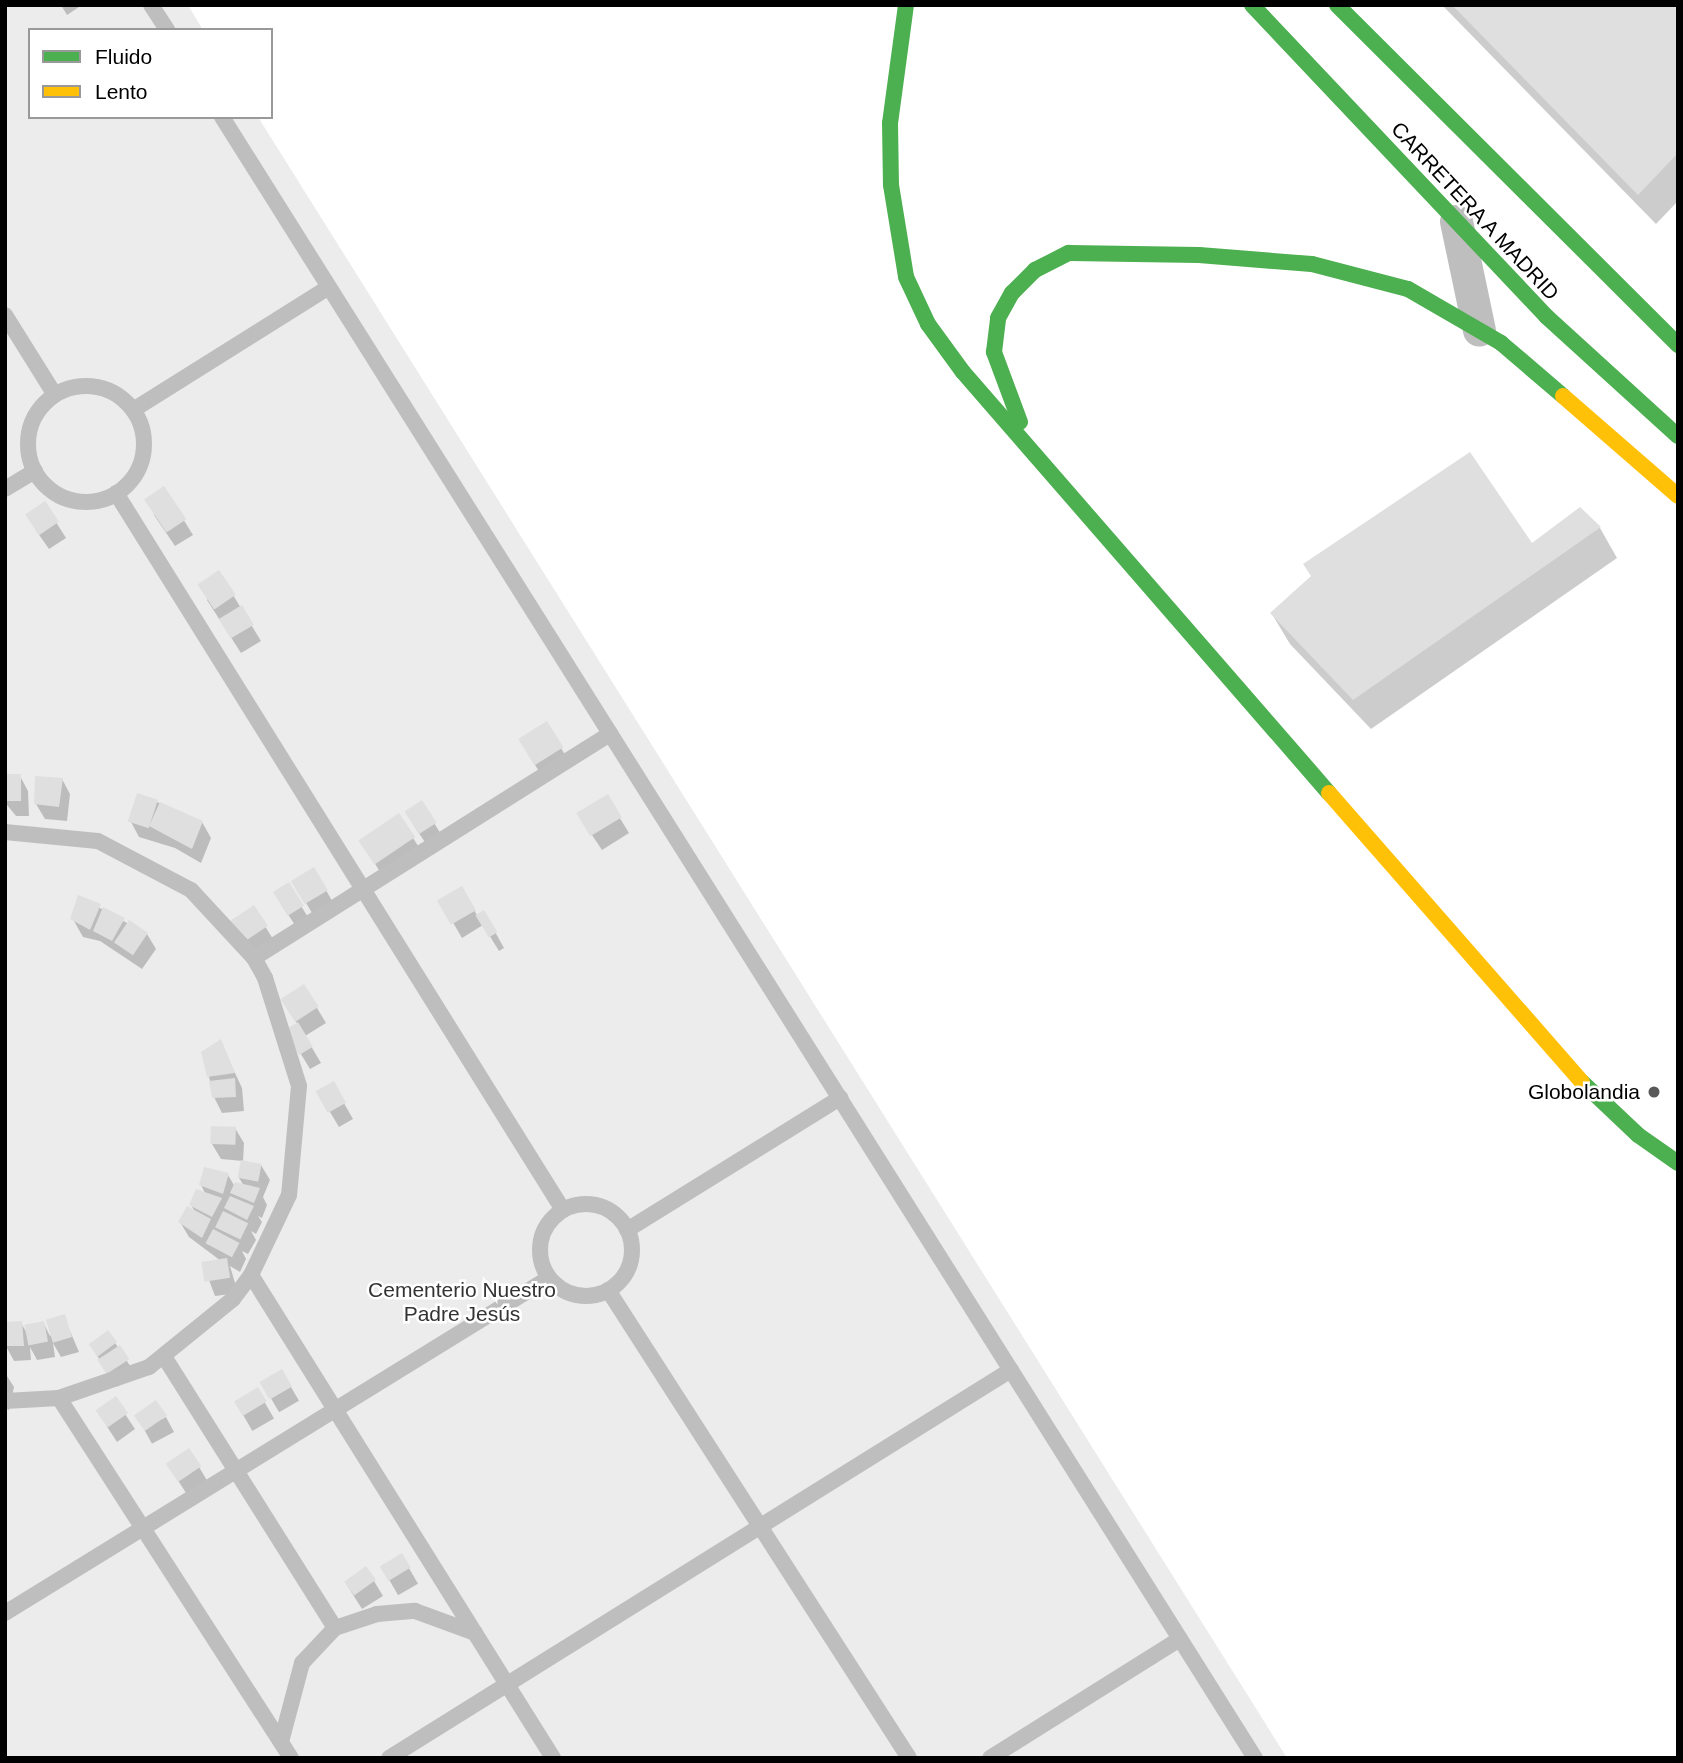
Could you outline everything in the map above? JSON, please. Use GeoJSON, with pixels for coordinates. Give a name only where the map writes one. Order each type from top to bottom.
{"type":"FeatureCollection","features":[{"type":"Feature","properties":{"kind":"street","name":"CARRETERA A MADRID"},"geometry":{"type":"LineString","coordinates":[[1252,5],[1547,317],[1678,436]]}},
{"type":"Feature","properties":{"kind":"street","name":"CARRETERA A MADRID"},"geometry":{"type":"LineString","coordinates":[[1337,5],[1678,345]]}},
{"type":"Feature","properties":{"kind":"street"},"geometry":{"type":"LineString","coordinates":[[907,6],[890,123],[891,185],[906,277],[935,333],[1036,455],[1584,1085],[1638,1135],[1678,1163]]}},
{"type":"Feature","properties":{"kind":"street"},"geometry":{"type":"LineString","coordinates":[[1456,221],[1479,330]]}},
{"type":"Feature","properties":{"kind":"street"},"geometry":{"type":"LineString","coordinates":[[1036,455],[994,352],[999,318],[1012,293],[1035,270],[1069,253],[1199,255],[1312,264],[1408,289],[1501,343],[1678,496]]}},
{"type":"Feature","properties":{"kind":"lane"},"geometry":{"type":"LineString","coordinates":[[151,5],[166,28]]}},
{"type":"Feature","properties":{"kind":"lane"},"geometry":{"type":"LineString","coordinates":[[223,119],[1255,1758]]}},
{"type":"Feature","properties":{"kind":"lane"},"geometry":{"type":"LineString","coordinates":[[133,410],[329,287]]}},
{"type":"Feature","properties":{"kind":"lane"},"geometry":{"type":"LineString","coordinates":[[5,315],[55,395]]}},
{"type":"Feature","properties":{"kind":"lane"},"geometry":{"type":"LineString","coordinates":[[71,387],[106,389],[133,410],[142,427],[140,464],[116,493],[98,500],[62,496],[34,471],[28,455],[30,429],[42,406],[55,395],[71,387]]}},
{"type":"Feature","properties":{"kind":"lane"},"geometry":{"type":"LineString","coordinates":[[5,489],[34,471]]}},
{"type":"Feature","properties":{"kind":"lane"},"geometry":{"type":"LineString","coordinates":[[116,493],[563,1210]]}},
{"type":"Feature","properties":{"kind":"lane"},"geometry":{"type":"LineString","coordinates":[[254,958],[610,734]]}},
{"type":"Feature","properties":{"kind":"lane"},"geometry":{"type":"LineString","coordinates":[[5,832],[98,841],[191,890],[254,958],[265,978],[299,1086],[289,1195],[251,1275],[233,1299],[165,1358],[60,1398],[5,1401]]}},
{"type":"Feature","properties":{"kind":"lane"},"geometry":{"type":"LineString","coordinates":[[627,1230],[840,1098]]}},
{"type":"Feature","properties":{"kind":"lane"},"geometry":{"type":"LineString","coordinates":[[599,1206],[611,1211],[627,1230],[631,1243],[627,1270],[608,1290],[583,1296],[570,1293],[549,1278],[539,1248],[551,1220],[563,1210],[599,1206]]}},
{"type":"Feature","properties":{"kind":"lane"},"geometry":{"type":"LineString","coordinates":[[251,1275],[553,1758]]}},
{"type":"Feature","properties":{"kind":"lane"},"geometry":{"type":"LineString","coordinates":[[5,1613],[549,1278]]}},
{"type":"Feature","properties":{"kind":"lane"},"geometry":{"type":"LineString","coordinates":[[608,1290],[909,1758]]}},
{"type":"Feature","properties":{"kind":"lane"},"geometry":{"type":"LineString","coordinates":[[165,1358],[335,1629]]}},
{"type":"Feature","properties":{"kind":"lane"},"geometry":{"type":"LineString","coordinates":[[389,1758],[1011,1370]]}},
{"type":"Feature","properties":{"kind":"lane"},"geometry":{"type":"LineString","coordinates":[[60,1398],[292,1758]]}},
{"type":"Feature","properties":{"kind":"lane"},"geometry":{"type":"LineString","coordinates":[[281,1742],[302,1663],[335,1629],[377,1614],[415,1611],[475,1633]]}},
{"type":"Feature","properties":{"kind":"lane"},"geometry":{"type":"LineString","coordinates":[[990,1758],[1180,1639]]}},
{"type":"Feature","properties":{"kind":"green space","name":"Cementerio Nuestro Padre Jesús"},"geometry":{"type":"Polygon","coordinates":[[[5,5],[188,5],[202,28],[28,28],[28,119],[259,119],[1287,1758],[5,1758],[5,5]]]}},
{"type":"Feature","properties":{"kind":"building"},"geometry":{"type":"Polygon","coordinates":[[[1452,5],[1678,5],[1678,153],[1638,195],[1452,5]]]}},
{"type":"Feature","properties":{"kind":"building"},"geometry":{"type":"Polygon","coordinates":[[[1470,452],[1532,543],[1580,507],[1601,527],[1353,700],[1270,613],[1311,576],[1303,564],[1470,452]]]}},
{"type":"Feature","properties":{"kind":"building"},"geometry":{"type":"Polygon","coordinates":[[[164,486],[186,519],[166,533],[144,499],[164,486]]]}},
{"type":"Feature","properties":{"kind":"building"},"geometry":{"type":"Polygon","coordinates":[[[45,501],[59,522],[39,535],[25,514],[45,501]]]}},
{"type":"Feature","properties":{"kind":"building"},"geometry":{"type":"Polygon","coordinates":[[[219,570],[236,595],[214,609],[197,585],[219,570]]]}},
{"type":"Feature","properties":{"kind":"building"},"geometry":{"type":"Polygon","coordinates":[[[242,605],[254,625],[231,639],[219,619],[242,605]]]}},
{"type":"Feature","properties":{"kind":"building"},"geometry":{"type":"Polygon","coordinates":[[[547,721],[563,747],[535,765],[518,739],[547,721]]]}},
{"type":"Feature","properties":{"kind":"building"},"geometry":{"type":"Polygon","coordinates":[[[5,774],[21,774],[21,801],[5,801],[5,774]]]}},
{"type":"Feature","properties":{"kind":"building"},"geometry":{"type":"Polygon","coordinates":[[[35,776],[63,778],[59,807],[34,804],[35,776]]]}},
{"type":"Feature","properties":{"kind":"building"},"geometry":{"type":"Polygon","coordinates":[[[137,793],[158,800],[149,828],[128,822],[137,793]]]}},
{"type":"Feature","properties":{"kind":"building"},"geometry":{"type":"Polygon","coordinates":[[[608,794],[622,817],[590,836],[576,813],[608,794]]]}},
{"type":"Feature","properties":{"kind":"building"},"geometry":{"type":"Polygon","coordinates":[[[422,800],[437,823],[419,834],[404,811],[422,800]]]}},
{"type":"Feature","properties":{"kind":"building"},"geometry":{"type":"Polygon","coordinates":[[[160,802],[203,821],[192,849],[149,826],[160,802]]]}},
{"type":"Feature","properties":{"kind":"building"},"geometry":{"type":"Polygon","coordinates":[[[399,813],[415,837],[375,864],[358,840],[399,813]]]}},
{"type":"Feature","properties":{"kind":"building"},"geometry":{"type":"Polygon","coordinates":[[[314,867],[328,890],[305,904],[291,881],[314,867]]]}},
{"type":"Feature","properties":{"kind":"building"},"geometry":{"type":"Polygon","coordinates":[[[289,882],[304,906],[288,916],[273,892],[289,882]]]}},
{"type":"Feature","properties":{"kind":"building"},"geometry":{"type":"Polygon","coordinates":[[[462,886],[476,910],[451,925],[437,900],[462,886]]]}},
{"type":"Feature","properties":{"kind":"building"},"geometry":{"type":"Polygon","coordinates":[[[78,895],[101,904],[90,930],[70,919],[78,895]]]}},
{"type":"Feature","properties":{"kind":"building"},"geometry":{"type":"Polygon","coordinates":[[[254,905],[268,926],[244,942],[230,921],[254,905]]]}},
{"type":"Feature","properties":{"kind":"building"},"geometry":{"type":"Polygon","coordinates":[[[103,907],[125,918],[112,941],[93,931],[103,907]]]}},
{"type":"Feature","properties":{"kind":"building"},"geometry":{"type":"Polygon","coordinates":[[[484,910],[497,932],[489,937],[475,915],[484,910]]]}},
{"type":"Feature","properties":{"kind":"building"},"geometry":{"type":"Polygon","coordinates":[[[129,920],[148,933],[133,955],[114,942],[129,920]]]}},
{"type":"Feature","properties":{"kind":"building"},"geometry":{"type":"Polygon","coordinates":[[[304,984],[319,1007],[295,1022],[281,999],[304,984]]]}},
{"type":"Feature","properties":{"kind":"building"},"geometry":{"type":"Polygon","coordinates":[[[298,1022],[313,1047],[299,1055],[284,1030],[298,1022]]]}},
{"type":"Feature","properties":{"kind":"building"},"geometry":{"type":"Polygon","coordinates":[[[221,1039],[235,1073],[207,1077],[201,1052],[221,1039]]]}},
{"type":"Feature","properties":{"kind":"building"},"geometry":{"type":"Polygon","coordinates":[[[235,1078],[236,1097],[212,1098],[209,1081],[235,1078]]]}},
{"type":"Feature","properties":{"kind":"building"},"geometry":{"type":"Polygon","coordinates":[[[334,1081],[346,1103],[328,1113],[316,1091],[334,1081]]]}},
{"type":"Feature","properties":{"kind":"building"},"geometry":{"type":"Polygon","coordinates":[[[211,1126],[236,1127],[235,1145],[210,1144],[211,1126]]]}},
{"type":"Feature","properties":{"kind":"building"},"geometry":{"type":"Polygon","coordinates":[[[241,1160],[262,1164],[258,1182],[238,1178],[241,1160]]]}},
{"type":"Feature","properties":{"kind":"building"},"geometry":{"type":"Polygon","coordinates":[[[204,1167],[229,1173],[223,1194],[199,1185],[204,1167]]]}},
{"type":"Feature","properties":{"kind":"building"},"geometry":{"type":"Polygon","coordinates":[[[235,1182],[260,1188],[254,1203],[230,1193],[235,1182]]]}},
{"type":"Feature","properties":{"kind":"building"},"geometry":{"type":"Polygon","coordinates":[[[196,1189],[222,1198],[212,1217],[189,1205],[196,1189]]]}},
{"type":"Feature","properties":{"kind":"building"},"geometry":{"type":"Polygon","coordinates":[[[230,1196],[254,1206],[247,1220],[224,1208],[230,1196]]]}},
{"type":"Feature","properties":{"kind":"building"},"geometry":{"type":"Polygon","coordinates":[[[187,1206],[211,1219],[202,1238],[178,1222],[187,1206]]]}},
{"type":"Feature","properties":{"kind":"building"},"geometry":{"type":"Polygon","coordinates":[[[223,1211],[248,1223],[240,1239],[215,1227],[223,1211]]]}},
{"type":"Feature","properties":{"kind":"building"},"geometry":{"type":"Polygon","coordinates":[[[213,1229],[239,1243],[232,1257],[205,1243],[213,1229]]]}},
{"type":"Feature","properties":{"kind":"building"},"geometry":{"type":"Polygon","coordinates":[[[227,1258],[230,1278],[204,1282],[201,1262],[227,1258]]]}},
{"type":"Feature","properties":{"kind":"building"},"geometry":{"type":"Polygon","coordinates":[[[65,1314],[72,1337],[53,1343],[46,1320],[65,1314]]]}},
{"type":"Feature","properties":{"kind":"building"},"geometry":{"type":"Polygon","coordinates":[[[22,1321],[24,1346],[5,1346],[5,1322],[22,1321]]]}},
{"type":"Feature","properties":{"kind":"building"},"geometry":{"type":"Polygon","coordinates":[[[44,1321],[48,1342],[28,1345],[24,1325],[44,1321]]]}},
{"type":"Feature","properties":{"kind":"building"},"geometry":{"type":"Polygon","coordinates":[[[108,1330],[117,1342],[98,1356],[89,1344],[108,1330]]]}},
{"type":"Feature","properties":{"kind":"building"},"geometry":{"type":"Polygon","coordinates":[[[120,1345],[129,1359],[107,1374],[97,1360],[120,1345]]]}},
{"type":"Feature","properties":{"kind":"building"},"geometry":{"type":"Polygon","coordinates":[[[282,1369],[292,1386],[269,1399],[259,1382],[282,1369]]]}},
{"type":"Feature","properties":{"kind":"building"},"geometry":{"type":"Polygon","coordinates":[[[258,1387],[267,1402],[243,1416],[234,1401],[258,1387]]]}},
{"type":"Feature","properties":{"kind":"building"},"geometry":{"type":"Polygon","coordinates":[[[116,1396],[128,1413],[108,1428],[96,1410],[116,1396]]]}},
{"type":"Feature","properties":{"kind":"building"},"geometry":{"type":"Polygon","coordinates":[[[156,1400],[167,1416],[145,1431],[134,1415],[156,1400]]]}},
{"type":"Feature","properties":{"kind":"building"},"geometry":{"type":"Polygon","coordinates":[[[189,1448],[201,1466],[178,1482],[166,1464],[189,1448]]]}},
{"type":"Feature","properties":{"kind":"building"},"geometry":{"type":"Polygon","coordinates":[[[402,1553],[411,1568],[388,1581],[380,1566],[402,1553]]]}},
{"type":"Feature","properties":{"kind":"building"},"geometry":{"type":"Polygon","coordinates":[[[366,1566],[376,1580],[354,1596],[344,1582],[366,1566]]]}},
{"type":"Feature","properties":{"kind":"traffic: fast"},"geometry":{"type":"LineString","coordinates":[[906,5],[890,123],[891,185],[906,277],[928,324],[963,372],[1329,793]]}},
{"type":"Feature","properties":{"kind":"traffic: fast"},"geometry":{"type":"LineString","coordinates":[[1252,5],[1547,317],[1678,436]]}},
{"type":"Feature","properties":{"kind":"traffic: fast"},"geometry":{"type":"LineString","coordinates":[[1337,5],[1678,345]]}},
{"type":"Feature","properties":{"kind":"traffic: fast"},"geometry":{"type":"LineString","coordinates":[[1020,422],[994,352],[998,318],[1012,293],[1035,270],[1069,253],[1199,255],[1312,264],[1408,289],[1501,343],[1563,396]]}},
{"type":"Feature","properties":{"kind":"traffic: fast"},"geometry":{"type":"LineString","coordinates":[[1582,1082],[1638,1135],[1678,1163]]}},
{"type":"Feature","properties":{"kind":"traffic: slow"},"geometry":{"type":"LineString","coordinates":[[1563,396],[1678,496]]}},
{"type":"Feature","properties":{"kind":"traffic: slow"},"geometry":{"type":"LineString","coordinates":[[1329,793],[1582,1082]]}},
{"type":"Feature","properties":{"kind":"place","name":"Globolandia"},"geometry":{"type":"Point","coordinates":[1654,1092]}}]}
